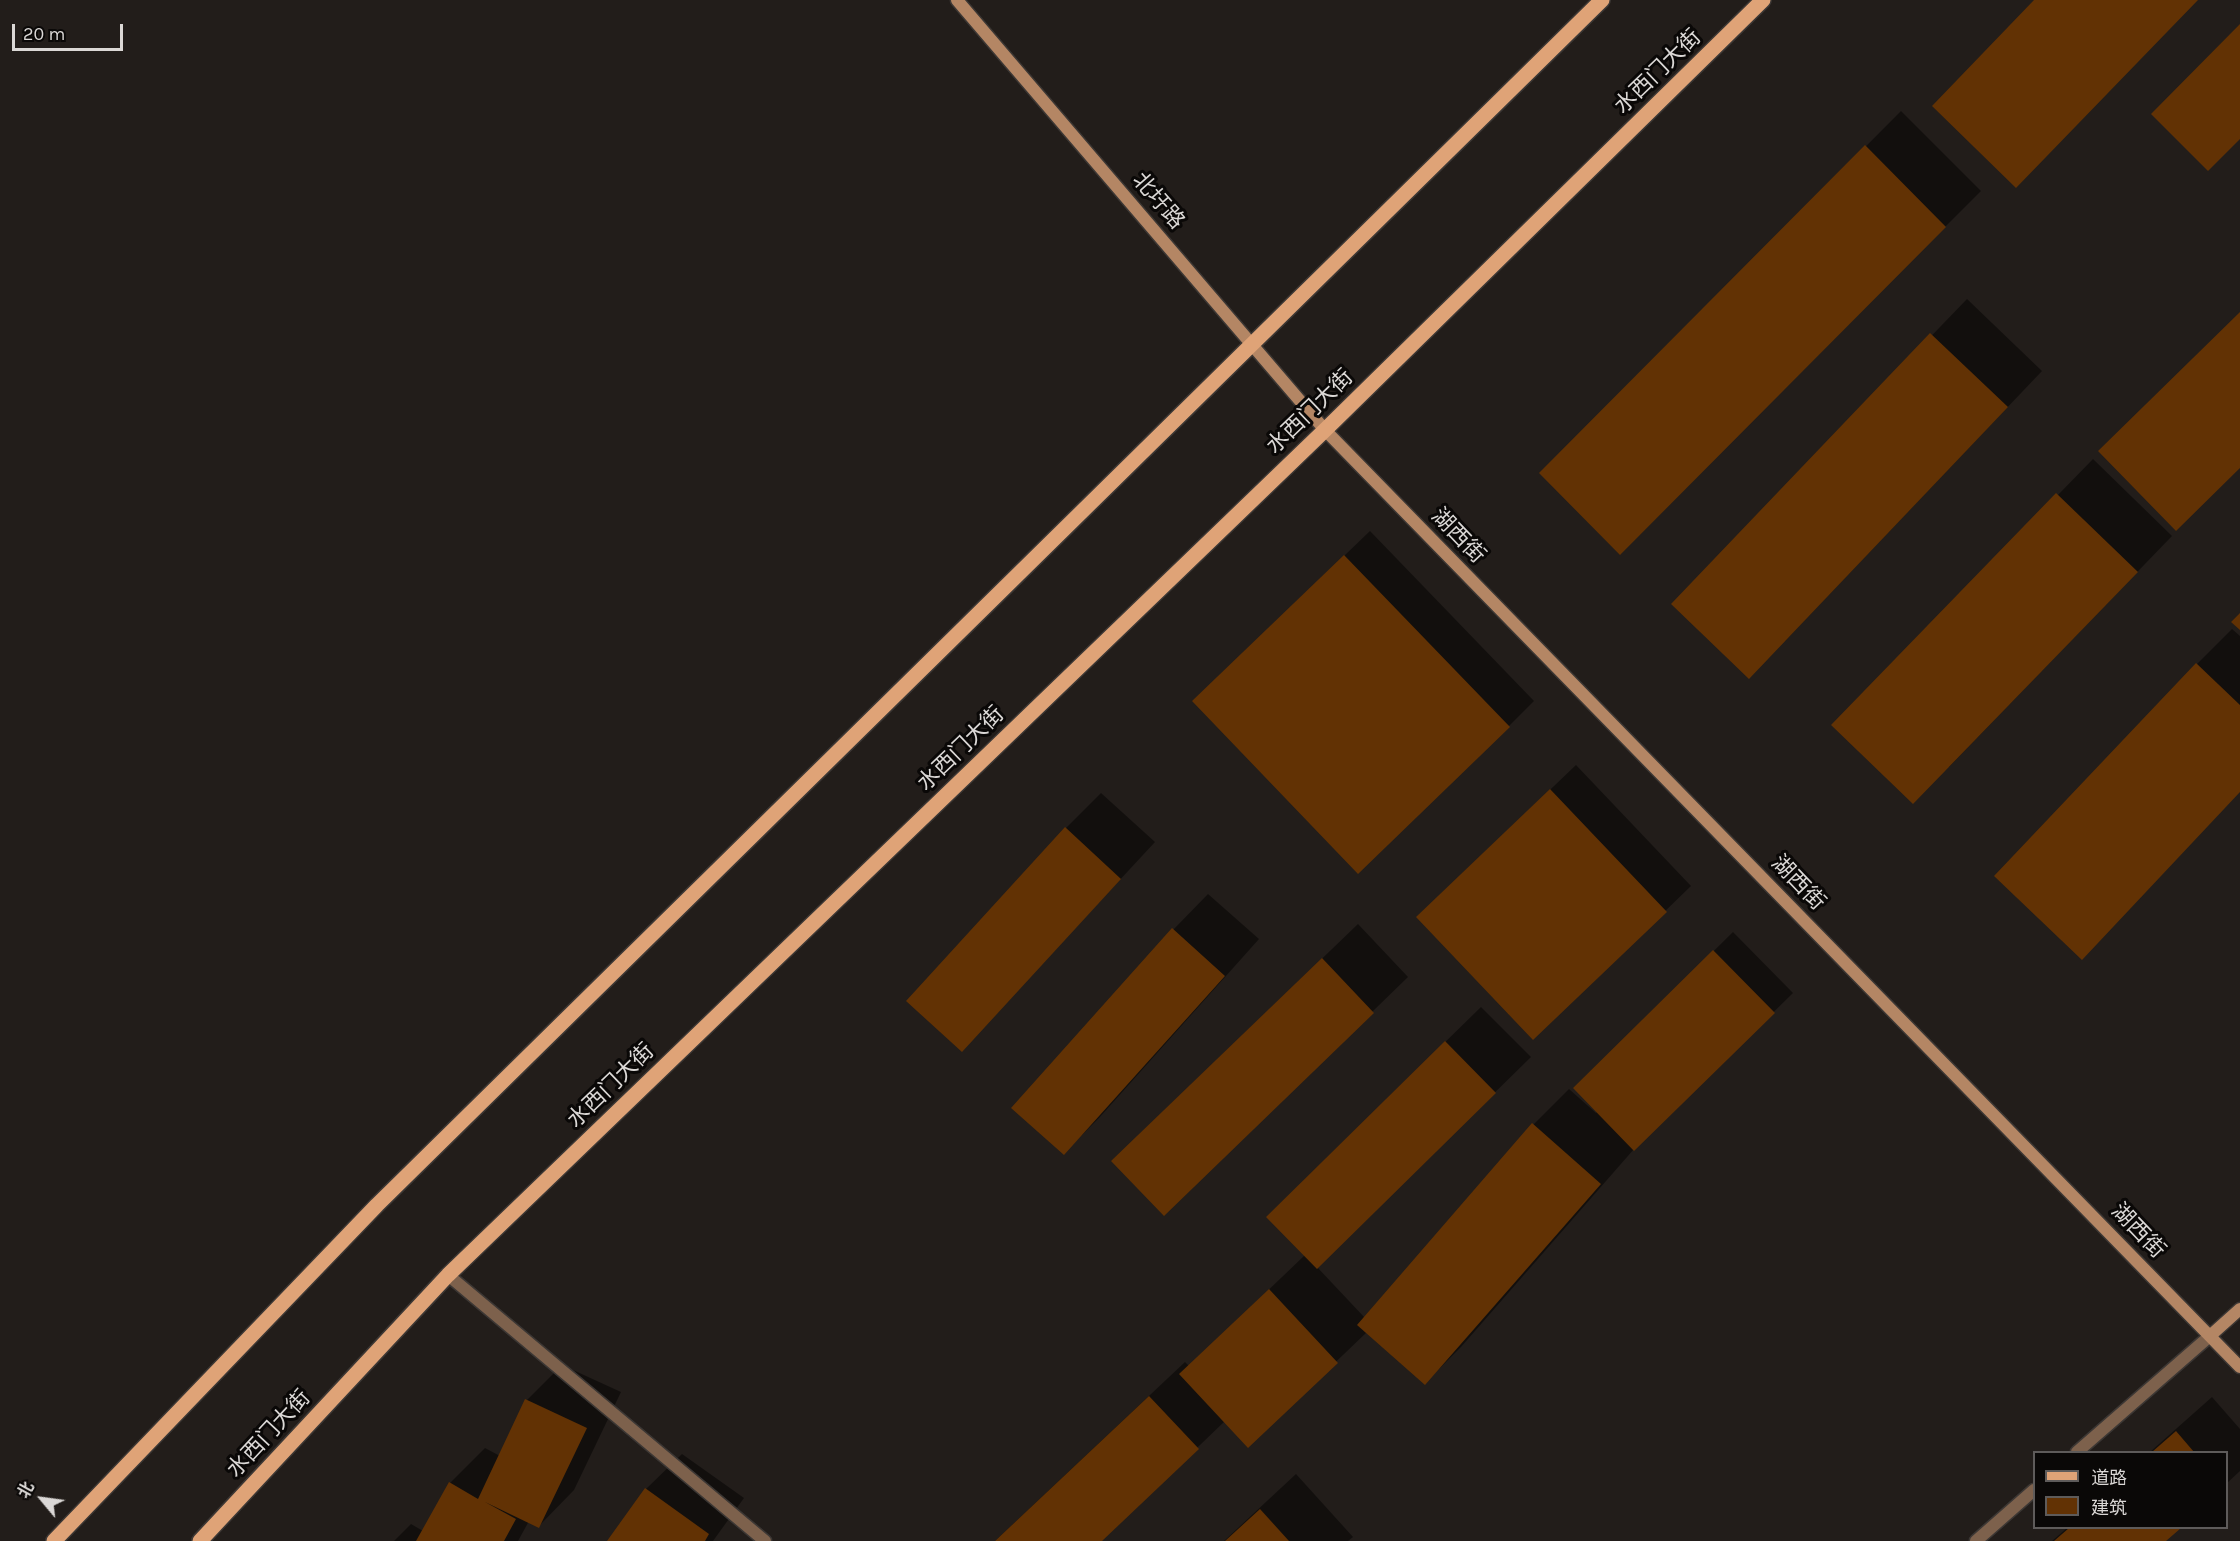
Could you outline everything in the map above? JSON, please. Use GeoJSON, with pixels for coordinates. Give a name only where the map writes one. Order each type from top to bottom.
{"type":"FeatureCollection","features":[{"type":"Feature","properties":{"kind":"main road"},"geometry":{"type":"LineString","coordinates":[[54,1541],[377,1205],[1251,342],[1602,0]]}},
{"type":"Feature","properties":{"kind":"main road","name":"水西门大街"},"geometry":{"type":"LineString","coordinates":[[200,1541],[448,1275],[1325,429],[1763,0]]}},
{"type":"Feature","properties":{"kind":"street","name":"北圩路"},"geometry":{"type":"LineString","coordinates":[[957,0],[1325,429]]}},
{"type":"Feature","properties":{"kind":"street","name":"湖西街"},"geometry":{"type":"LineString","coordinates":[[1325,429],[2240,1367]]}},
{"type":"Feature","properties":{"kind":"street"},"geometry":{"type":"LineString","coordinates":[[448,1275],[765,1541]]}},
{"type":"Feature","properties":{"kind":"street"},"geometry":{"type":"LineString","coordinates":[[2078,1451],[2240,1309]]}},
{"type":"Feature","properties":{"kind":"street"},"geometry":{"type":"LineString","coordinates":[[1976,1541],[2033,1491]]}},
{"type":"Feature","properties":{"kind":"building"},"geometry":{"type":"Polygon","coordinates":[[[2034,0],[2198,0],[2016,188],[1932,106],[2034,0]]]}},
{"type":"Feature","properties":{"kind":"building"},"geometry":{"type":"Polygon","coordinates":[[[2240,24],[2240,139],[2208,171],[2151,114],[2240,24]]]}},
{"type":"Feature","properties":{"kind":"building"},"geometry":{"type":"Polygon","coordinates":[[[1865,145],[1946,227],[1620,555],[1539,473],[1865,145]]]}},
{"type":"Feature","properties":{"kind":"building"},"geometry":{"type":"Polygon","coordinates":[[[2240,312],[2240,468],[2176,531],[2098,451],[2240,312]]]}},
{"type":"Feature","properties":{"kind":"building"},"geometry":{"type":"Polygon","coordinates":[[[1930,333],[2008,407],[1749,679],[1671,604],[1930,333]]]}},
{"type":"Feature","properties":{"kind":"building"},"geometry":{"type":"Polygon","coordinates":[[[2056,493],[2138,572],[1913,804],[1831,725],[2056,493]]]}},
{"type":"Feature","properties":{"kind":"building"},"geometry":{"type":"Polygon","coordinates":[[[1344,555],[1510,727],[1358,874],[1192,701],[1344,555]]]}},
{"type":"Feature","properties":{"kind":"building"},"geometry":{"type":"Polygon","coordinates":[[[2240,613],[2240,630],[2231,622],[2240,613]]]}},
{"type":"Feature","properties":{"kind":"building"},"geometry":{"type":"Polygon","coordinates":[[[2196,663],[2240,705],[2240,792],[2082,960],[1994,876],[2196,663]]]}},
{"type":"Feature","properties":{"kind":"building"},"geometry":{"type":"Polygon","coordinates":[[[1550,789],[1667,912],[1533,1040],[1416,917],[1550,789]]]}},
{"type":"Feature","properties":{"kind":"building"},"geometry":{"type":"Polygon","coordinates":[[[1065,827],[1121,879],[962,1052],[906,1001],[1065,827]]]}},
{"type":"Feature","properties":{"kind":"building"},"geometry":{"type":"Polygon","coordinates":[[[1172,928],[1225,976],[1064,1155],[1011,1108],[1172,928]]]}},
{"type":"Feature","properties":{"kind":"building"},"geometry":{"type":"Polygon","coordinates":[[[1713,950],[1775,1013],[1634,1151],[1573,1088],[1713,950]]]}},
{"type":"Feature","properties":{"kind":"building"},"geometry":{"type":"Polygon","coordinates":[[[1322,958],[1374,1013],[1164,1216],[1111,1161],[1322,958]]]}},
{"type":"Feature","properties":{"kind":"building"},"geometry":{"type":"Polygon","coordinates":[[[1445,1041],[1496,1093],[1317,1269],[1266,1217],[1445,1041]]]}},
{"type":"Feature","properties":{"kind":"building"},"geometry":{"type":"Polygon","coordinates":[[[1532,1123],[1601,1184],[1425,1385],[1357,1325],[1532,1123]]]}},
{"type":"Feature","properties":{"kind":"building"},"geometry":{"type":"Polygon","coordinates":[[[1269,1289],[1338,1363],[1248,1448],[1179,1374],[1269,1289]]]}},
{"type":"Feature","properties":{"kind":"building"},"geometry":{"type":"Polygon","coordinates":[[[1149,1396],[1199,1449],[1102,1541],[995,1541],[1149,1396]]]}},
{"type":"Feature","properties":{"kind":"building"},"geometry":{"type":"Polygon","coordinates":[[[525,1399],[587,1428],[539,1528],[485,1502],[516,1519],[504,1541],[416,1541],[449,1482],[478,1499],[525,1399]]]}},
{"type":"Feature","properties":{"kind":"building"},"geometry":{"type":"Polygon","coordinates":[[[2176,1431],[2193,1451],[2153,1451],[2176,1431]]]}},
{"type":"Feature","properties":{"kind":"building"},"geometry":{"type":"Polygon","coordinates":[[[645,1488],[709,1534],[705,1541],[607,1541],[645,1488]]]}},
{"type":"Feature","properties":{"kind":"building"},"geometry":{"type":"Polygon","coordinates":[[[1260,1509],[1289,1541],[1225,1541],[1260,1509]]]}},
{"type":"Feature","properties":{"kind":"building"},"geometry":{"type":"Polygon","coordinates":[[[2068,1529],[2180,1529],[2166,1541],[2054,1541],[2068,1529]]]}}]}
